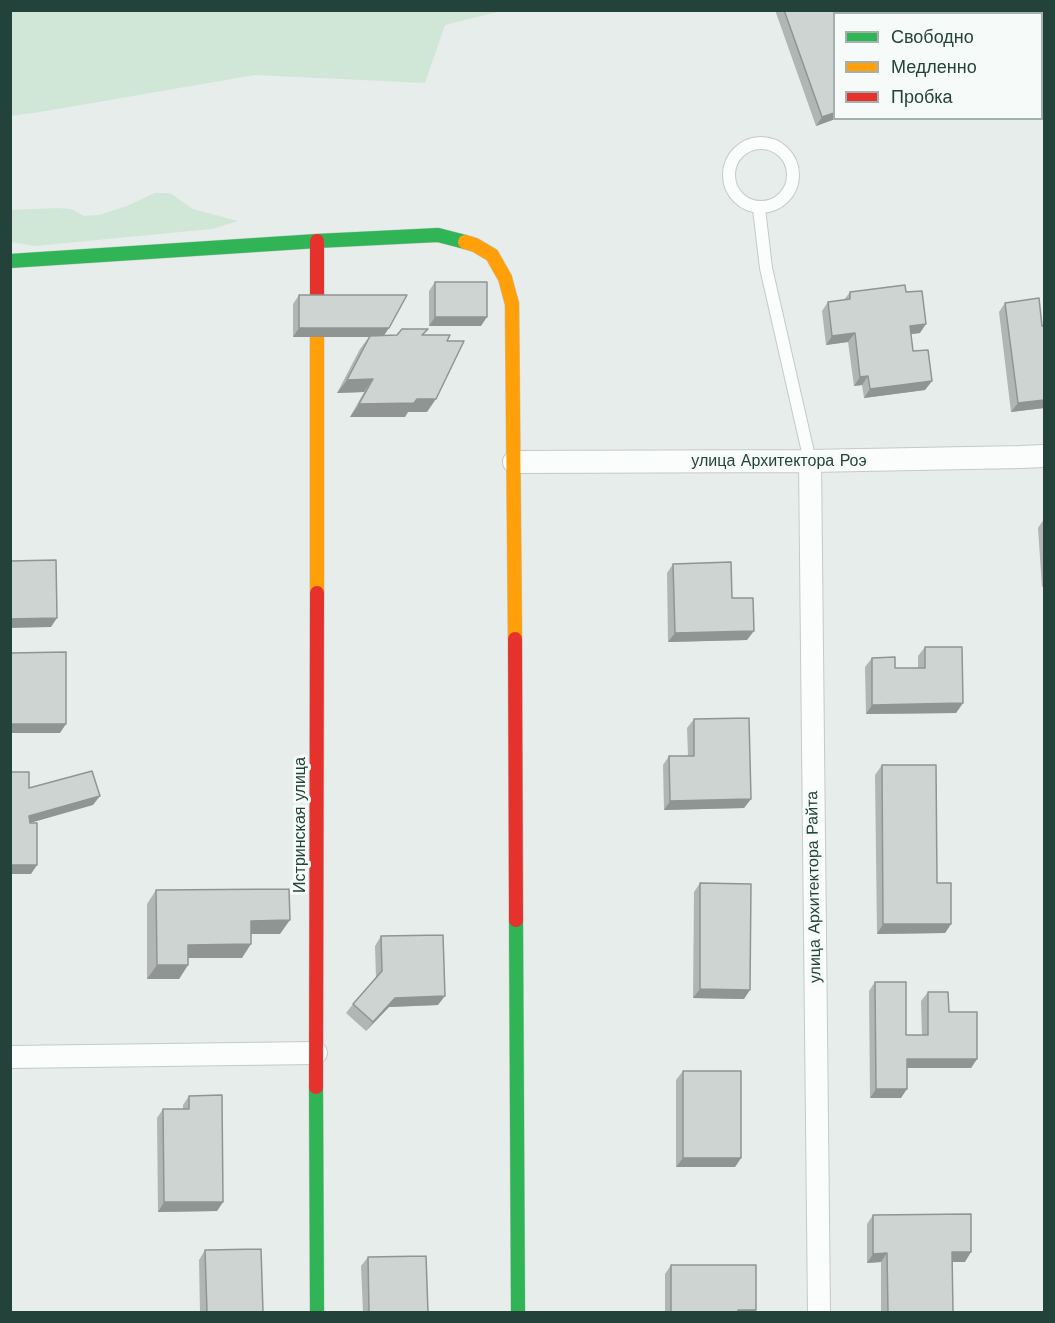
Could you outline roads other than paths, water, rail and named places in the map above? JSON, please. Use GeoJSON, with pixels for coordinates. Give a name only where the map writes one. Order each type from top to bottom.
{"type":"FeatureCollection","features":[{"type":"Feature","properties":{"kind":"street"},"geometry":{"type":"LineString","coordinates":[[10,261],[438,235],[475,245],[492,255],[505,278],[512,304],[514,462],[518,1312]]}},
{"type":"Feature","properties":{"kind":"street"},"geometry":{"type":"LineString","coordinates":[[317,241],[317,304]]}},
{"type":"Feature","properties":{"kind":"street","name":"Истринская улица"},"geometry":{"type":"LineString","coordinates":[[317,337],[317,1312]]}},
{"type":"Feature","properties":{"kind":"street","name":"улица Архитектора Роэ"},"geometry":{"type":"LineString","coordinates":[[514,462],[810,461],[1044,456]]}},
{"type":"Feature","properties":{"kind":"street","name":"улица Архитектора Райта"},"geometry":{"type":"LineString","coordinates":[[810,461],[819,1312]]}},
{"type":"Feature","properties":{"kind":"street"},"geometry":{"type":"LineString","coordinates":[[10,1057],[316,1053]]}},
{"type":"Feature","properties":{"kind":"lane"},"geometry":{"type":"LineString","coordinates":[[764,142],[783,150],[794,167],[792,188],[779,204],[759,208],[740,201],[729,183],[730,163],[744,147],[764,142]]}},
{"type":"Feature","properties":{"kind":"lane"},"geometry":{"type":"LineString","coordinates":[[759,208],[766,268],[810,461]]}}]}
